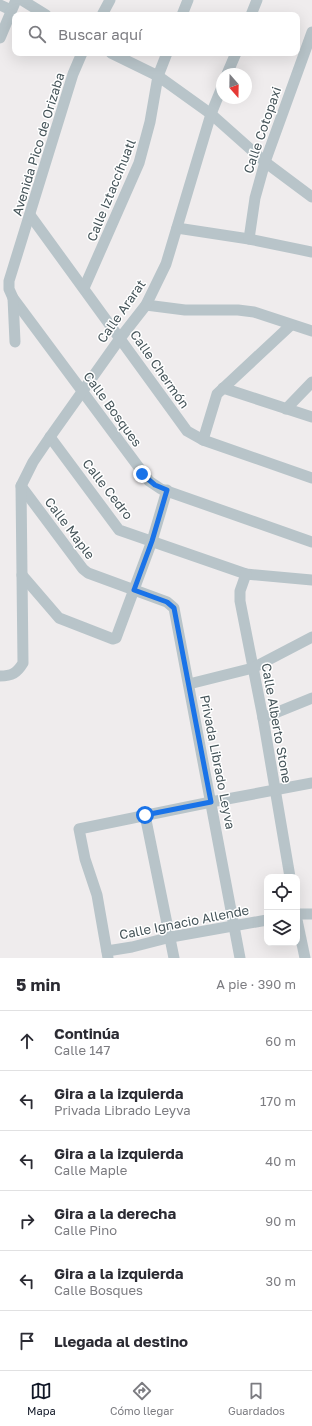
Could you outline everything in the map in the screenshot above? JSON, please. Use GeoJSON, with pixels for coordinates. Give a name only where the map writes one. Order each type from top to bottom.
{"type":"FeatureCollection","features":[{"type":"Feature","properties":{"kind":"street"},"geometry":{"type":"LineString","coordinates":[[22,0],[41,12]]}},
{"type":"Feature","properties":{"kind":"street"},"geometry":{"type":"LineString","coordinates":[[104,12],[110,0]]}},
{"type":"Feature","properties":{"kind":"street"},"geometry":{"type":"LineString","coordinates":[[183,12],[188,0]]}},
{"type":"Feature","properties":{"kind":"street"},"geometry":{"type":"LineString","coordinates":[[252,12],[257,0]]}},
{"type":"Feature","properties":{"kind":"street"},"geometry":{"type":"LineString","coordinates":[[0,5],[13,5],[0,38]]}},
{"type":"Feature","properties":{"kind":"street","name":"Calle Cotopaxi"},"geometry":{"type":"LineString","coordinates":[[249,239],[255,198],[265,162],[312,32]]}},
{"type":"Feature","properties":{"kind":"street","name":"Avenida Pico de Orizaba"},"geometry":{"type":"LineString","coordinates":[[15,342],[9,281],[73,74],[81,56]]}},
{"type":"Feature","properties":{"kind":"street"},"geometry":{"type":"LineString","coordinates":[[117,56],[158,76],[211,114],[265,162],[312,197]]}},
{"type":"Feature","properties":{"kind":"street","name":"Calle Iztaccíhuatl"},"geometry":{"type":"LineString","coordinates":[[84,288],[139,163],[150,122],[158,76],[166,56]]}},
{"type":"Feature","properties":{"kind":"street"},"geometry":{"type":"LineString","coordinates":[[230,68],[235,56]]}},
{"type":"Feature","properties":{"kind":"street","name":"Calle Ararat"},"geometry":{"type":"LineString","coordinates":[[21,486],[33,462],[50,437],[120,337],[146,305],[166,264],[216,102]]}},
{"type":"Feature","properties":{"kind":"street","name":"Calle Chermón"},"geometry":{"type":"LineString","coordinates":[[30,215],[187,431],[203,440],[312,478]]}},
{"type":"Feature","properties":{"kind":"street"},"geometry":{"type":"LineString","coordinates":[[177,228],[249,239],[312,252]]}},
{"type":"Feature","properties":{"kind":"street","name":"Calle Bosques"},"geometry":{"type":"LineString","coordinates":[[11,293],[142,474],[155,485],[312,542]]}},
{"type":"Feature","properties":{"kind":"street"},"geometry":{"type":"LineString","coordinates":[[146,305],[185,310],[238,310],[254,312],[312,331]]}},
{"type":"Feature","properties":{"kind":"street"},"geometry":{"type":"LineString","coordinates":[[203,440],[215,399],[223,388],[291,325]]}},
{"type":"Feature","properties":{"kind":"street"},"geometry":{"type":"LineString","coordinates":[[286,409],[312,382]]}},
{"type":"Feature","properties":{"kind":"street"},"geometry":{"type":"LineString","coordinates":[[223,388],[312,418]]}},
{"type":"Feature","properties":{"kind":"street","name":"Calle Cedro"},"geometry":{"type":"LineString","coordinates":[[50,437],[120,530],[246,574],[312,580]]}},
{"type":"Feature","properties":{"kind":"street"},"geometry":{"type":"LineString","coordinates":[[0,676],[8,676],[18,672],[23,663],[21,486]]}},
{"type":"Feature","properties":{"kind":"street","name":"Calle Maple"},"geometry":{"type":"LineString","coordinates":[[21,486],[82,569],[88,573],[171,604]]}},
{"type":"Feature","properties":{"kind":"street"},"geometry":{"type":"LineString","coordinates":[[22,574],[59,618],[113,639],[118,637],[152,541],[167,490]]}},
{"type":"Feature","properties":{"kind":"street","name":"Calle Alberto Stone"},"geometry":{"type":"LineString","coordinates":[[246,574],[240,591],[240,601],[263,718],[289,874]]}},
{"type":"Feature","properties":{"kind":"street","name":"Privada Librado Leyva"},"geometry":{"type":"LineString","coordinates":[[171,604],[174,608],[189,684],[240,958]]}},
{"type":"Feature","properties":{"kind":"street"},"geometry":{"type":"LineString","coordinates":[[189,684],[253,668],[312,637]]}},
{"type":"Feature","properties":{"kind":"street"},"geometry":{"type":"LineString","coordinates":[[263,718],[312,698]]}},
{"type":"Feature","properties":{"kind":"street"},"geometry":{"type":"LineString","coordinates":[[108,955],[96,890],[85,859],[80,829],[312,783]]}},
{"type":"Feature","properties":{"kind":"street"},"geometry":{"type":"LineString","coordinates":[[145,815],[171,937],[174,958]]}},
{"type":"Feature","properties":{"kind":"street"},"geometry":{"type":"LineString","coordinates":[[300,914],[312,914]]}},
{"type":"Feature","properties":{"kind":"street","name":"Calle Ignacio Allende"},"geometry":{"type":"LineString","coordinates":[[108,955],[171,937],[264,921]]}},
{"type":"Feature","properties":{"kind":"street"},"geometry":{"type":"LineString","coordinates":[[300,934],[305,958]]}},
{"type":"Feature","properties":{"kind":"route"},"geometry":{"type":"LineString","coordinates":[[142,474],[161,489],[167,490],[152,541],[134,590],[167,602],[174,608],[211,802],[145,815]]}}]}
